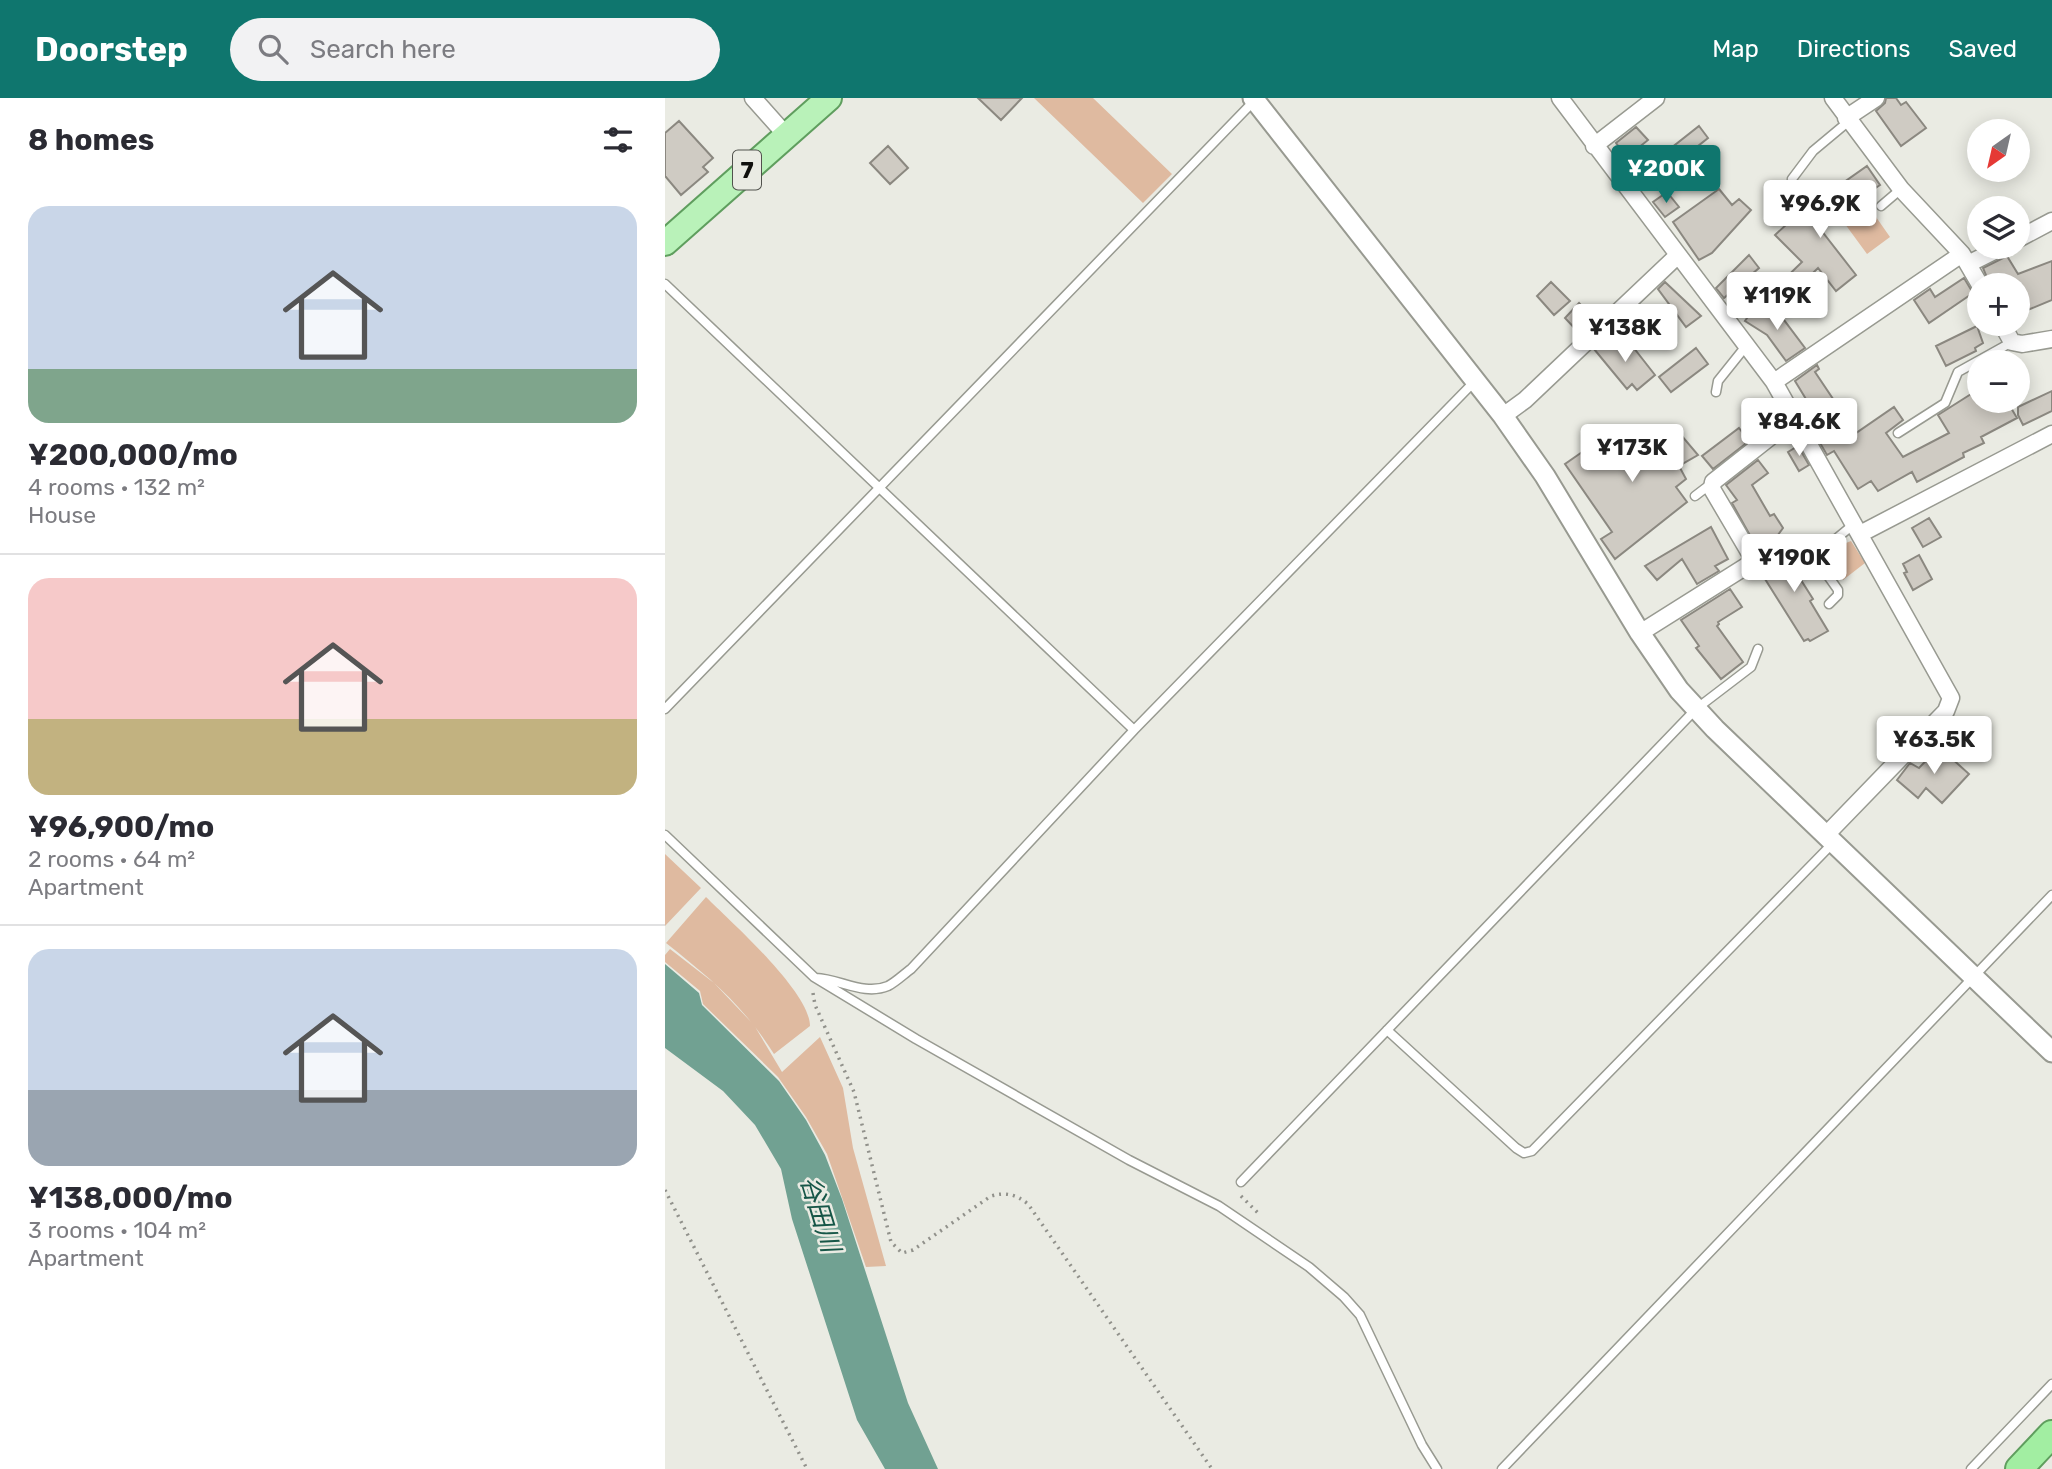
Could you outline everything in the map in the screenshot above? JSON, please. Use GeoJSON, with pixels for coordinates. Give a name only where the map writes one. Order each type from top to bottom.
{"type":"FeatureCollection","features":[{"type":"Feature","properties":{"kind":"highway"},"geometry":{"type":"LineString","coordinates":[[2019,1469],[2052,1434]]}},
{"type":"Feature","properties":{"kind":"main road","name":"7"},"geometry":{"type":"LineString","coordinates":[[665,243],[829,98]]}},
{"type":"Feature","properties":{"kind":"street"},"geometry":{"type":"LineString","coordinates":[[753,98],[786,135]]}},
{"type":"Feature","properties":{"kind":"street"},"geometry":{"type":"LineString","coordinates":[[1560,98],[1774,382],[1951,698],[1946,711],[1830,839]]}},
{"type":"Feature","properties":{"kind":"street"},"geometry":{"type":"LineString","coordinates":[[1594,146],[1657,98]]}},
{"type":"Feature","properties":{"kind":"street"},"geometry":{"type":"LineString","coordinates":[[1833,98],[1901,189],[1965,259],[1973,273]]}},
{"type":"Feature","properties":{"kind":"street"},"geometry":{"type":"LineString","coordinates":[[1847,120],[1876,98]]}},
{"type":"Feature","properties":{"kind":"street"},"geometry":{"type":"LineString","coordinates":[[1255,99],[1503,416],[1545,476],[1640,633],[1679,690],[2052,1052]]}},
{"type":"Feature","properties":{"kind":"street"},"geometry":{"type":"LineString","coordinates":[[2030,233],[2052,221]]}},
{"type":"Feature","properties":{"kind":"street"},"geometry":{"type":"LineString","coordinates":[[1503,416],[1525,400],[1677,256]]}},
{"type":"Feature","properties":{"kind":"street"},"geometry":{"type":"LineString","coordinates":[[1774,382],[1965,259]]}},
{"type":"Feature","properties":{"kind":"street"},"geometry":{"type":"LineString","coordinates":[[2009,336],[2012,342],[2022,344],[2052,339]]}},
{"type":"Feature","properties":{"kind":"street"},"geometry":{"type":"LineString","coordinates":[[1640,633],[1748,565],[1752,557],[1712,489],[1713,482],[1793,419]]}},
{"type":"Feature","properties":{"kind":"street"},"geometry":{"type":"LineString","coordinates":[[1857,529],[2052,434]]}},
{"type":"Feature","properties":{"kind":"lane"},"geometry":{"type":"LineString","coordinates":[[665,709],[1255,99]]}},
{"type":"Feature","properties":{"kind":"lane"},"geometry":{"type":"LineString","coordinates":[[1792,179],[1812,151],[1847,120]]}},
{"type":"Feature","properties":{"kind":"lane"},"geometry":{"type":"LineString","coordinates":[[1881,206],[1901,189]]}},
{"type":"Feature","properties":{"kind":"lane"},"geometry":{"type":"LineString","coordinates":[[665,284],[1134,730]]}},
{"type":"Feature","properties":{"kind":"lane"},"geometry":{"type":"LineString","coordinates":[[1898,433],[1945,403],[1958,372],[2012,342]]}},
{"type":"Feature","properties":{"kind":"lane"},"geometry":{"type":"LineString","coordinates":[[1716,392],[1718,381],[1746,346]]}},
{"type":"Feature","properties":{"kind":"lane"},"geometry":{"type":"LineString","coordinates":[[814,977],[863,990],[888,986],[911,969],[1134,730],[1475,381]]}},
{"type":"Feature","properties":{"kind":"lane"},"geometry":{"type":"LineString","coordinates":[[1695,496],[1713,482]]}},
{"type":"Feature","properties":{"kind":"lane"},"geometry":{"type":"LineString","coordinates":[[1829,604],[1838,595],[1838,590],[1819,563],[1819,556],[1825,548],[1857,529]]}},
{"type":"Feature","properties":{"kind":"lane"},"geometry":{"type":"LineString","coordinates":[[1241,1182],[1696,709],[1751,667],[1758,649]]}},
{"type":"Feature","properties":{"kind":"lane"},"geometry":{"type":"LineString","coordinates":[[665,835],[814,977],[987,1080],[1129,1160],[1219,1206],[1309,1267],[1345,1297],[1360,1315],[1422,1445],[1437,1469]]}},
{"type":"Feature","properties":{"kind":"lane"},"geometry":{"type":"LineString","coordinates":[[1387,1030],[1515,1148],[1524,1153],[1532,1151],[1830,839]]}},
{"type":"Feature","properties":{"kind":"lane"},"geometry":{"type":"LineString","coordinates":[[1502,1469],[2052,895]]}},
{"type":"Feature","properties":{"kind":"lane"},"geometry":{"type":"LineString","coordinates":[[1971,1469],[2052,1384]]}},
{"type":"Feature","properties":{"kind":"path"},"geometry":{"type":"LineString","coordinates":[[814,977],[811,986],[815,1005],[855,1092],[891,1242],[902,1253],[913,1250],[991,1196],[1012,1194],[1028,1203],[1212,1469]]}},
{"type":"Feature","properties":{"kind":"path"},"geometry":{"type":"LineString","coordinates":[[665,1190],[807,1469]]}},
{"type":"Feature","properties":{"kind":"shaded area"},"geometry":{"type":"Polygon","coordinates":[[[1034,98],[1093,98],[1172,174],[1143,203],[1034,98]]]}},
{"type":"Feature","properties":{"kind":"shaded area"},"geometry":{"type":"Polygon","coordinates":[[[1869,207],[1890,237],[1867,254],[1845,224],[1869,207]]]}},
{"type":"Feature","properties":{"kind":"shaded area"},"geometry":{"type":"Polygon","coordinates":[[[1851,541],[1865,563],[1843,580],[1831,561],[1839,548],[1851,541]]]}},
{"type":"Feature","properties":{"kind":"shaded area"},"geometry":{"type":"Polygon","coordinates":[[[665,854],[701,888],[665,926],[665,854]]]}},
{"type":"Feature","properties":{"kind":"shaded area"},"geometry":{"type":"Polygon","coordinates":[[[706,897],[784,977],[807,1012],[810,1026],[774,1054],[725,993],[666,943],[706,897]]]}},
{"type":"Feature","properties":{"kind":"shaded area"},"geometry":{"type":"Polygon","coordinates":[[[670,949],[714,983],[754,1025],[782,1072],[820,1037],[843,1088],[853,1148],[886,1266],[866,1267],[827,1154],[806,1117],[778,1077],[703,1004],[700,991],[665,962],[665,955],[670,949]]]}},
{"type":"Feature","properties":{"kind":"water","name":"谷田川"},"geometry":{"type":"Polygon","coordinates":[[[665,964],[699,993],[702,1005],[779,1081],[806,1120],[825,1155],[842,1199],[908,1403],[938,1469],[885,1469],[857,1420],[792,1219],[781,1169],[755,1125],[723,1091],[665,1048],[665,964]]]}},
{"type":"Feature","properties":{"kind":"building"},"geometry":{"type":"Polygon","coordinates":[[[978,98],[1022,98],[1001,120],[978,98]]]}},
{"type":"Feature","properties":{"kind":"building"},"geometry":{"type":"Polygon","coordinates":[[[1886,98],[1896,98],[1901,105],[1906,102],[1926,128],[1901,146],[1876,111],[1885,103],[1886,98]]]}},
{"type":"Feature","properties":{"kind":"building"},"geometry":{"type":"Polygon","coordinates":[[[679,121],[713,158],[703,167],[708,172],[681,195],[665,176],[665,133],[679,121]]]}},
{"type":"Feature","properties":{"kind":"building"},"geometry":{"type":"Polygon","coordinates":[[[1699,126],[1708,138],[1688,154],[1694,162],[1676,175],[1661,156],[1699,126]]]}},
{"type":"Feature","properties":{"kind":"building"},"geometry":{"type":"Polygon","coordinates":[[[1636,127],[1648,140],[1627,157],[1616,143],[1636,127]]]}},
{"type":"Feature","properties":{"kind":"building"},"geometry":{"type":"Polygon","coordinates":[[[888,146],[908,168],[890,184],[870,163],[888,146]]]}},
{"type":"Feature","properties":{"kind":"building"},"geometry":{"type":"Polygon","coordinates":[[[1867,166],[1880,185],[1841,211],[1843,214],[1821,230],[1856,275],[1836,291],[1818,268],[1777,308],[1766,297],[1802,262],[1775,235],[1799,213],[1806,220],[1844,190],[1840,185],[1867,166]]]}},
{"type":"Feature","properties":{"kind":"building"},"geometry":{"type":"Polygon","coordinates":[[[1719,189],[1732,205],[1739,199],[1751,210],[1712,253],[1699,260],[1673,222],[1719,189]]]}},
{"type":"Feature","properties":{"kind":"building"},"geometry":{"type":"Polygon","coordinates":[[[1667,192],[1679,207],[1665,217],[1653,202],[1667,192]]]}},
{"type":"Feature","properties":{"kind":"building"},"geometry":{"type":"Polygon","coordinates":[[[1749,255],[1759,268],[1724,298],[1716,288],[1749,255]]]}},
{"type":"Feature","properties":{"kind":"building"},"geometry":{"type":"Polygon","coordinates":[[[2001,259],[2009,259],[2017,273],[1985,273],[1983,268],[2001,259]]]}},
{"type":"Feature","properties":{"kind":"building"},"geometry":{"type":"Polygon","coordinates":[[[2052,261],[2052,300],[2030,309],[2030,273],[2021,273],[2052,261]]]}},
{"type":"Feature","properties":{"kind":"building"},"geometry":{"type":"Polygon","coordinates":[[[1964,278],[1967,283],[1967,297],[1929,323],[1914,300],[1930,289],[1935,297],[1964,278]]]}},
{"type":"Feature","properties":{"kind":"building"},"geometry":{"type":"Polygon","coordinates":[[[1551,282],[1570,301],[1554,315],[1537,296],[1551,282]]]}},
{"type":"Feature","properties":{"kind":"building"},"geometry":{"type":"Polygon","coordinates":[[[1665,282],[1701,316],[1686,327],[1658,289],[1665,282]]]}},
{"type":"Feature","properties":{"kind":"building"},"geometry":{"type":"Polygon","coordinates":[[[1579,303],[1594,320],[1580,334],[1565,318],[1579,303]]]}},
{"type":"Feature","properties":{"kind":"building"},"geometry":{"type":"Polygon","coordinates":[[[1754,308],[1766,315],[1775,308],[1805,348],[1786,361],[1767,335],[1745,321],[1754,308]]]}},
{"type":"Feature","properties":{"kind":"building"},"geometry":{"type":"Polygon","coordinates":[[[1967,331],[1967,336],[1981,336],[1983,343],[1976,350],[1967,350],[1967,356],[1946,366],[1936,346],[1967,331]]]}},
{"type":"Feature","properties":{"kind":"building"},"geometry":{"type":"Polygon","coordinates":[[[1608,336],[1615,343],[1618,340],[1628,352],[1633,347],[1655,375],[1637,390],[1632,384],[1627,389],[1594,349],[1608,336]]]}},
{"type":"Feature","properties":{"kind":"building"},"geometry":{"type":"Polygon","coordinates":[[[1696,348],[1708,364],[1671,392],[1659,377],[1696,348]]]}},
{"type":"Feature","properties":{"kind":"building"},"geometry":{"type":"Polygon","coordinates":[[[1817,365],[1819,369],[1815,372],[1856,433],[1894,407],[1903,420],[1886,433],[1903,457],[1949,433],[1938,415],[1967,397],[1967,413],[2014,413],[2017,418],[1981,437],[1984,443],[1963,453],[1964,457],[1917,482],[1912,472],[1878,491],[1871,481],[1858,489],[1834,451],[1827,455],[1816,436],[1823,427],[1795,381],[1817,365]]]}},
{"type":"Feature","properties":{"kind":"building"},"geometry":{"type":"Polygon","coordinates":[[[2052,391],[2052,411],[2023,425],[2018,413],[2030,413],[2030,401],[2052,391]]]}},
{"type":"Feature","properties":{"kind":"building"},"geometry":{"type":"Polygon","coordinates":[[[1618,427],[1637,452],[1670,429],[1678,439],[1682,436],[1698,455],[1679,466],[1686,479],[1676,487],[1687,502],[1615,559],[1601,539],[1612,532],[1565,464],[1618,427]]]}},
{"type":"Feature","properties":{"kind":"building"},"geometry":{"type":"Polygon","coordinates":[[[1739,428],[1749,441],[1713,469],[1702,456],[1739,428]]]}},
{"type":"Feature","properties":{"kind":"building"},"geometry":{"type":"Polygon","coordinates":[[[1798,446],[1809,465],[1799,471],[1788,452],[1798,446]]]}},
{"type":"Feature","properties":{"kind":"building"},"geometry":{"type":"Polygon","coordinates":[[[1758,460],[1768,473],[1752,485],[1770,516],[1774,514],[1783,528],[1762,557],[1732,503],[1737,500],[1726,485],[1758,460]]]}},
{"type":"Feature","properties":{"kind":"building"},"geometry":{"type":"Polygon","coordinates":[[[1929,518],[1941,537],[1923,547],[1912,528],[1929,518]]]}},
{"type":"Feature","properties":{"kind":"building"},"geometry":{"type":"Polygon","coordinates":[[[1711,527],[1728,559],[1715,566],[1719,571],[1697,584],[1682,559],[1657,580],[1645,566],[1711,527]]]}},
{"type":"Feature","properties":{"kind":"building"},"geometry":{"type":"Polygon","coordinates":[[[1793,549],[1810,574],[1801,580],[1828,631],[1810,641],[1804,641],[1760,571],[1768,566],[1766,564],[1793,549]]]}},
{"type":"Feature","properties":{"kind":"building"},"geometry":{"type":"Polygon","coordinates":[[[1919,555],[1932,579],[1913,590],[1904,573],[1907,572],[1903,564],[1919,555]]]}},
{"type":"Feature","properties":{"kind":"building"},"geometry":{"type":"Polygon","coordinates":[[[1730,589],[1742,607],[1718,622],[1717,626],[1743,662],[1721,679],[1696,648],[1699,646],[1681,620],[1730,589]]]}},
{"type":"Feature","properties":{"kind":"building"},"geometry":{"type":"Polygon","coordinates":[[[1939,747],[1969,774],[1942,803],[1926,788],[1918,798],[1897,780],[1910,763],[1919,768],[1939,747]]]}}]}
